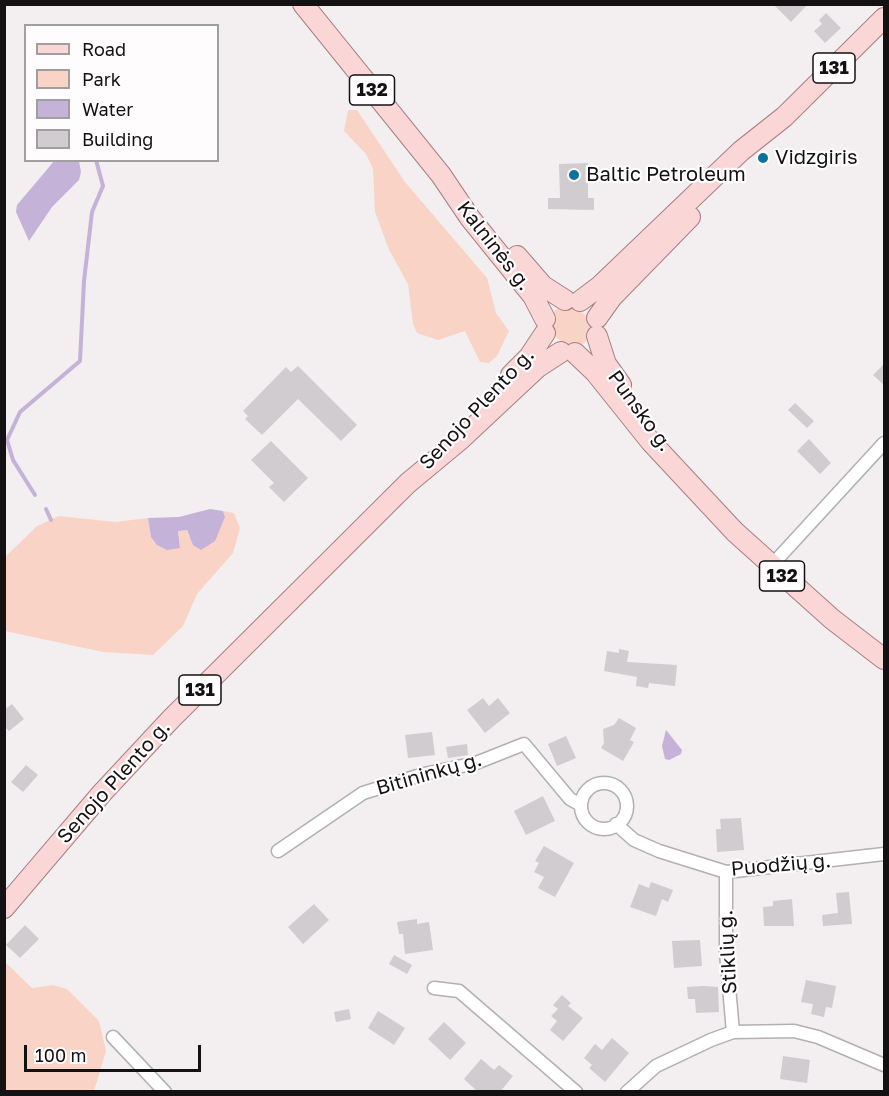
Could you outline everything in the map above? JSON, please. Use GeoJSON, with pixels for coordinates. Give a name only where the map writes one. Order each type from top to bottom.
{"type":"FeatureCollection","features":[{"type":"Feature","properties":{"kind":"main road","name":"Kalninės g."},"geometry":{"type":"LineString","coordinates":[[303,4],[441,175],[470,218],[533,296],[545,326]]}},
{"type":"Feature","properties":{"kind":"main road","name":"131"},"geometry":{"type":"LineString","coordinates":[[784,117],[885,18]]}},
{"type":"Feature","properties":{"kind":"main road"},"geometry":{"type":"LineString","coordinates":[[784,117],[756,151],[612,297],[597,327],[592,344],[568,353],[554,348],[545,326],[556,304],[573,301],[600,285],[741,151],[784,117]]}},
{"type":"Feature","properties":{"kind":"main road","name":"Kalninės g."},"geometry":{"type":"LineString","coordinates":[[441,175],[478,211],[543,286],[573,301]]}},
{"type":"Feature","properties":{"kind":"main road"},"geometry":{"type":"LineString","coordinates":[[573,301],[593,311],[597,327]]}},
{"type":"Feature","properties":{"kind":"main road","name":"Senojo Plento g."},"geometry":{"type":"LineString","coordinates":[[4,908],[88,809],[171,719],[408,483],[455,430],[529,357],[545,326]]}},
{"type":"Feature","properties":{"kind":"main road","name":"Punsko g."},"geometry":{"type":"LineString","coordinates":[[597,327],[606,364],[690,483]]}},
{"type":"Feature","properties":{"kind":"main road","name":"Punsko g."},"geometry":{"type":"LineString","coordinates":[[568,353],[595,372],[651,442],[735,532],[832,619],[885,659]]}},
{"type":"Feature","properties":{"kind":"main road","name":"Senojo Plento g."},"geometry":{"type":"LineString","coordinates":[[408,483],[461,439],[538,367],[568,353]]}},
{"type":"Feature","properties":{"kind":"street"},"geometry":{"type":"LineString","coordinates":[[771,566],[885,443]]}},
{"type":"Feature","properties":{"kind":"street","name":"Bitininkų g."},"geometry":{"type":"LineString","coordinates":[[278,851],[363,793],[424,774],[476,763],[524,744],[570,800],[581,804]]}},
{"type":"Feature","properties":{"kind":"street"},"geometry":{"type":"LineString","coordinates":[[605,783],[618,788],[623,793],[627,806],[622,820],[603,828],[590,823],[585,818],[581,804],[586,791],[605,783]]}},
{"type":"Feature","properties":{"kind":"street","name":"Puodžių g."},"geometry":{"type":"LineString","coordinates":[[616,824],[634,840],[659,851],[726,872],[885,854]]}},
{"type":"Feature","properties":{"kind":"street","name":"Stiklių g."},"geometry":{"type":"LineString","coordinates":[[726,872],[726,952],[733,1032]]}},
{"type":"Feature","properties":{"kind":"street"},"geometry":{"type":"LineString","coordinates":[[434,988],[459,991],[576,1092]]}},
{"type":"Feature","properties":{"kind":"street"},"geometry":{"type":"LineString","coordinates":[[627,1092],[656,1066],[733,1032],[794,1031],[818,1037],[885,1065]]}},
{"type":"Feature","properties":{"kind":"street"},"geometry":{"type":"LineString","coordinates":[[113,1037],[165,1092]]}},
{"type":"Feature","properties":{"kind":"green space"},"geometry":{"type":"Polygon","coordinates":[[[348,110],[357,110],[405,182],[487,278],[496,313],[509,331],[497,356],[489,363],[480,362],[465,331],[438,340],[417,333],[413,324],[408,284],[389,250],[375,212],[373,169],[366,154],[344,131],[348,110]]]}},
{"type":"Feature","properties":{"kind":"green space"},"geometry":{"type":"Polygon","coordinates":[[[572,306],[584,314],[592,329],[589,338],[580,347],[565,345],[554,335],[551,327],[551,319],[555,310],[572,306]]]}},
{"type":"Feature","properties":{"kind":"green space"},"geometry":{"type":"Polygon","coordinates":[[[223,511],[234,513],[240,528],[233,553],[197,594],[183,626],[153,655],[103,652],[5,631],[5,557],[37,526],[59,516],[115,522],[148,518],[151,537],[180,547],[178,530],[187,530],[189,537],[225,517],[223,511]]]}},
{"type":"Feature","properties":{"kind":"green space"},"geometry":{"type":"Polygon","coordinates":[[[5,962],[32,988],[53,985],[67,989],[99,1021],[106,1051],[94,1091],[5,1091],[5,962]]]}},
{"type":"Feature","properties":{"kind":"water"},"geometry":{"type":"Polygon","coordinates":[[[53,162],[79,162],[81,172],[79,180],[52,207],[29,241],[16,212],[17,205],[53,162]]]}},
{"type":"Feature","properties":{"kind":"water"},"geometry":{"type":"Polygon","coordinates":[[[210,509],[223,511],[225,517],[215,541],[201,550],[193,545],[187,530],[178,531],[180,548],[167,550],[157,545],[151,537],[148,518],[179,517],[210,509]]]}},
{"type":"Feature","properties":{"kind":"water"},"geometry":{"type":"Polygon","coordinates":[[[666,730],[682,750],[681,754],[669,760],[665,759],[662,746],[666,730]]]}},
{"type":"Feature","properties":{"kind":"building"},"geometry":{"type":"Polygon","coordinates":[[[773,4],[808,4],[791,22],[773,4]]]}},
{"type":"Feature","properties":{"kind":"building"},"geometry":{"type":"Polygon","coordinates":[[[826,13],[841,28],[825,43],[814,31],[822,24],[819,20],[826,13]]]}},
{"type":"Feature","properties":{"kind":"building"},"geometry":{"type":"Polygon","coordinates":[[[588,163],[588,198],[594,198],[594,210],[548,209],[548,198],[560,198],[559,164],[588,163]]]}},
{"type":"Feature","properties":{"kind":"building"},"geometry":{"type":"Polygon","coordinates":[[[885,363],[885,386],[873,375],[885,363]]]}},
{"type":"Feature","properties":{"kind":"building"},"geometry":{"type":"Polygon","coordinates":[[[298,366],[357,425],[341,441],[298,399],[262,435],[245,419],[248,416],[243,411],[286,367],[291,372],[298,366]]]}},
{"type":"Feature","properties":{"kind":"building"},"geometry":{"type":"Polygon","coordinates":[[[795,403],[814,421],[807,428],[788,410],[795,403]]]}},
{"type":"Feature","properties":{"kind":"building"},"geometry":{"type":"Polygon","coordinates":[[[809,439],[831,463],[820,474],[797,451],[809,439]]]}},
{"type":"Feature","properties":{"kind":"building"},"geometry":{"type":"Polygon","coordinates":[[[271,441],[308,478],[284,502],[269,487],[274,483],[251,460],[271,441]]]}},
{"type":"Feature","properties":{"kind":"building"},"geometry":{"type":"Polygon","coordinates":[[[619,649],[629,651],[627,662],[677,665],[675,686],[649,683],[648,688],[636,686],[637,677],[604,671],[607,651],[619,653],[619,649]]]}},
{"type":"Feature","properties":{"kind":"building"},"geometry":{"type":"Polygon","coordinates":[[[483,698],[489,706],[498,698],[510,713],[485,733],[467,710],[483,698]]]}},
{"type":"Feature","properties":{"kind":"building"},"geometry":{"type":"Polygon","coordinates":[[[12,704],[24,719],[9,731],[4,727],[4,710],[12,704]]]}},
{"type":"Feature","properties":{"kind":"building"},"geometry":{"type":"Polygon","coordinates":[[[619,718],[636,728],[630,740],[634,742],[623,761],[601,748],[604,743],[603,729],[614,725],[619,718]]]}},
{"type":"Feature","properties":{"kind":"building"},"geometry":{"type":"Polygon","coordinates":[[[432,732],[435,755],[408,758],[405,735],[432,732]]]}},
{"type":"Feature","properties":{"kind":"building"},"geometry":{"type":"Polygon","coordinates":[[[566,736],[576,758],[557,766],[548,744],[566,736]]]}},
{"type":"Feature","properties":{"kind":"building"},"geometry":{"type":"Polygon","coordinates":[[[467,744],[468,755],[448,758],[446,747],[467,744]]]}},
{"type":"Feature","properties":{"kind":"building"},"geometry":{"type":"Polygon","coordinates":[[[26,765],[38,775],[23,792],[11,782],[26,765]]]}},
{"type":"Feature","properties":{"kind":"building"},"geometry":{"type":"Polygon","coordinates":[[[543,796],[555,821],[526,835],[514,811],[543,796]]]}},
{"type":"Feature","properties":{"kind":"building"},"geometry":{"type":"Polygon","coordinates":[[[741,818],[744,850],[717,852],[716,829],[721,829],[720,819],[741,818]]]}},
{"type":"Feature","properties":{"kind":"building"},"geometry":{"type":"Polygon","coordinates":[[[544,846],[574,863],[555,897],[538,888],[544,877],[534,872],[539,863],[535,861],[544,846]]]}},
{"type":"Feature","properties":{"kind":"building"},"geometry":{"type":"Polygon","coordinates":[[[651,882],[673,890],[668,902],[662,899],[656,916],[630,907],[639,884],[649,888],[651,882]]]}},
{"type":"Feature","properties":{"kind":"building"},"geometry":{"type":"Polygon","coordinates":[[[849,892],[852,924],[823,926],[822,915],[838,913],[836,893],[849,892]]]}},
{"type":"Feature","properties":{"kind":"building"},"geometry":{"type":"Polygon","coordinates":[[[792,899],[794,926],[764,926],[763,907],[773,906],[773,901],[792,899]]]}},
{"type":"Feature","properties":{"kind":"building"},"geometry":{"type":"Polygon","coordinates":[[[314,904],[329,920],[303,944],[288,927],[314,904]]]}},
{"type":"Feature","properties":{"kind":"building"},"geometry":{"type":"Polygon","coordinates":[[[417,919],[417,924],[429,922],[433,950],[405,954],[403,934],[399,934],[397,922],[417,919]]]}},
{"type":"Feature","properties":{"kind":"building"},"geometry":{"type":"Polygon","coordinates":[[[25,925],[39,939],[20,958],[6,945],[25,925]]]}},
{"type":"Feature","properties":{"kind":"building"},"geometry":{"type":"Polygon","coordinates":[[[700,940],[702,966],[674,968],[672,941],[700,940]]]}},
{"type":"Feature","properties":{"kind":"building"},"geometry":{"type":"Polygon","coordinates":[[[394,955],[412,965],[407,974],[389,964],[394,955]]]}},
{"type":"Feature","properties":{"kind":"building"},"geometry":{"type":"Polygon","coordinates":[[[806,980],[836,986],[832,1008],[826,1007],[824,1017],[811,1014],[813,1004],[801,1002],[806,980]]]}},
{"type":"Feature","properties":{"kind":"building"},"geometry":{"type":"Polygon","coordinates":[[[687,987],[718,987],[719,1012],[696,1013],[695,999],[688,999],[687,987]]]}},
{"type":"Feature","properties":{"kind":"building"},"geometry":{"type":"Polygon","coordinates":[[[562,995],[571,1003],[568,1006],[583,1018],[563,1041],[550,1030],[557,1021],[551,1016],[558,1009],[553,1005],[562,995]]]}},
{"type":"Feature","properties":{"kind":"building"},"geometry":{"type":"Polygon","coordinates":[[[349,1009],[351,1019],[336,1022],[334,1012],[349,1009]]]}},
{"type":"Feature","properties":{"kind":"building"},"geometry":{"type":"Polygon","coordinates":[[[378,1011],[405,1028],[394,1045],[368,1028],[378,1011]]]}},
{"type":"Feature","properties":{"kind":"building"},"geometry":{"type":"Polygon","coordinates":[[[444,1022],[466,1043],[450,1060],[428,1039],[444,1022]]]}},
{"type":"Feature","properties":{"kind":"building"},"geometry":{"type":"Polygon","coordinates":[[[612,1038],[629,1053],[605,1082],[589,1068],[592,1065],[584,1058],[595,1044],[602,1050],[612,1038]]]}},
{"type":"Feature","properties":{"kind":"building"},"geometry":{"type":"Polygon","coordinates":[[[783,1056],[810,1060],[807,1083],[780,1079],[783,1056]]]}},
{"type":"Feature","properties":{"kind":"building"},"geometry":{"type":"Polygon","coordinates":[[[481,1059],[494,1070],[499,1065],[513,1076],[500,1092],[478,1092],[464,1079],[481,1059]]]}},
{"type":"Feature","properties":{"kind":"waterway"},"geometry":{"type":"LineString","coordinates":[[35,495],[13,460],[7,440],[20,412],[80,361],[84,281],[92,212],[103,186],[97,162]]}},
{"type":"Feature","properties":{"kind":"waterway"},"geometry":{"type":"LineString","coordinates":[[46,509],[51,520]]}},
{"type":"Feature","properties":{"kind":"place","name":"Vidzgiris"},"geometry":{"type":"Point","coordinates":[763,158]}},
{"type":"Feature","properties":{"kind":"place","name":"Baltic Petroleum"},"geometry":{"type":"Point","coordinates":[574,175]}}]}
